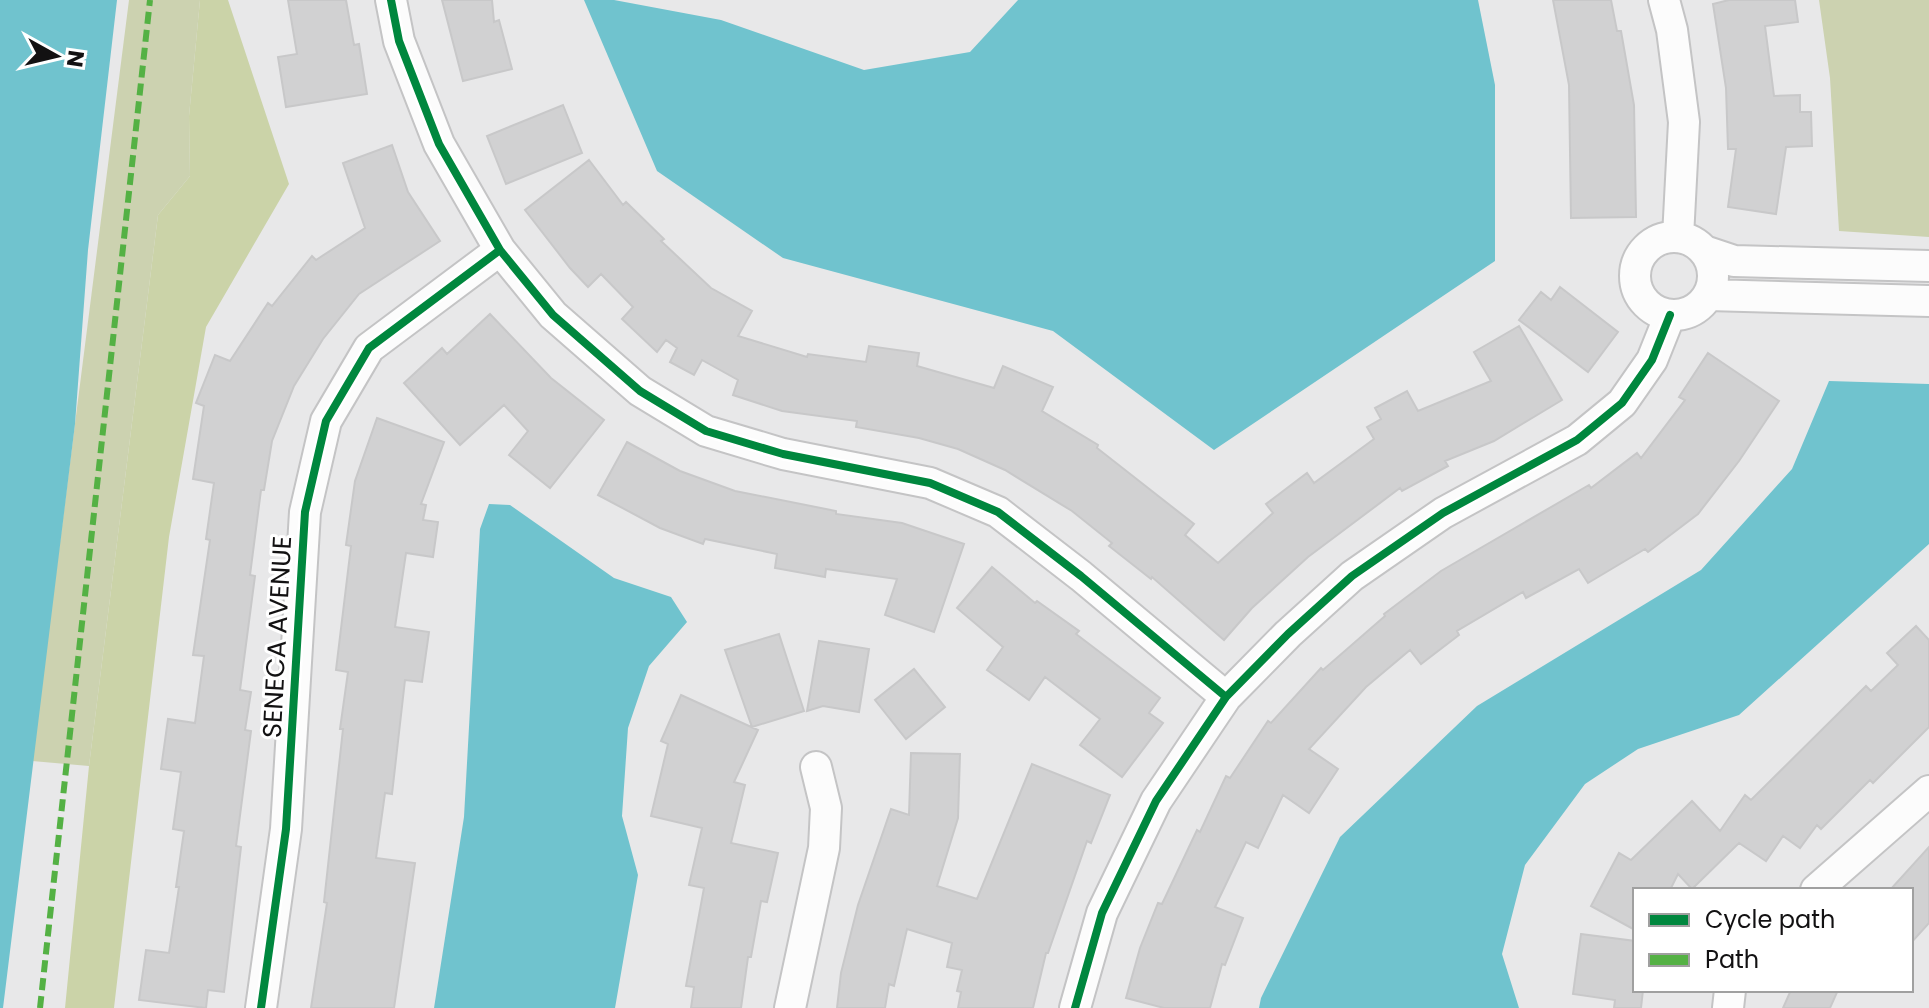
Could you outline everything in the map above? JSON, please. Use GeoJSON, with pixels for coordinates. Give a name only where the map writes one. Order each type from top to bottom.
{"type":"FeatureCollection","features":[{"type":"Feature","properties":{"kind":"street"},"geometry":{"type":"LineString","coordinates":[[391,0],[399,41],[439,144],[500,250],[553,315],[640,391],[706,431],[783,454],[930,483],[998,512],[1081,576],[1226,697]]}},
{"type":"Feature","properties":{"kind":"street"},"geometry":{"type":"LineString","coordinates":[[1664,0],[1672,30],[1684,122],[1691,244],[1711,265],[1713,280],[1708,295],[1698,306],[1685,313],[1670,315],[1655,310],[1644,300],[1637,287],[1635,272],[1640,257],[1649,245],[1663,238],[1691,244],[1734,261],[1929,266]]}},
{"type":"Feature","properties":{"kind":"street","name":"SENECA AVENUE"},"geometry":{"type":"LineString","coordinates":[[261,1008],[286,829],[305,512],[326,421],[369,348],[500,250]]}},
{"type":"Feature","properties":{"kind":"street"},"geometry":{"type":"LineString","coordinates":[[1708,295],[1929,301]]}},
{"type":"Feature","properties":{"kind":"street"},"geometry":{"type":"LineString","coordinates":[[1075,1008],[1102,913],[1142,829],[1156,801],[1226,697],[1288,634],[1352,576],[1443,513],[1577,440],[1622,403],[1652,360],[1670,315]]}},
{"type":"Feature","properties":{"kind":"street"},"geometry":{"type":"LineString","coordinates":[[790,1008],[824,848],[826,808],[816,767]]}},
{"type":"Feature","properties":{"kind":"street"},"geometry":{"type":"LineString","coordinates":[[1818,888],[1929,791]]}},
{"type":"Feature","properties":{"kind":"green space"},"geometry":{"type":"Polygon","coordinates":[[[129,0],[200,0],[189,116],[190,176],[158,215],[89,766],[32,761],[129,0]]]}},
{"type":"Feature","properties":{"kind":"green space"},"geometry":{"type":"Polygon","coordinates":[[[200,0],[228,0],[289,184],[206,327],[169,537],[114,1008],[65,1008],[89,766],[158,215],[190,176],[189,116],[200,0]]]}},
{"type":"Feature","properties":{"kind":"green space"},"geometry":{"type":"Polygon","coordinates":[[[1819,0],[1929,0],[1929,237],[1839,231],[1830,78],[1819,0]]]}},
{"type":"Feature","properties":{"kind":"water"},"geometry":{"type":"Polygon","coordinates":[[[0,0],[117,0],[88,250],[75,424],[3,1008],[0,1008],[0,0]]]}},
{"type":"Feature","properties":{"kind":"water"},"geometry":{"type":"Polygon","coordinates":[[[584,0],[614,0],[721,20],[864,70],[970,52],[1018,0],[1478,0],[1495,85],[1495,261],[1214,450],[1053,331],[783,258],[657,171],[584,0]]]}},
{"type":"Feature","properties":{"kind":"water"},"geometry":{"type":"Polygon","coordinates":[[[1829,381],[1929,384],[1929,544],[1739,715],[1638,749],[1585,784],[1525,865],[1502,954],[1519,1008],[1259,1008],[1261,998],[1340,837],[1477,706],[1701,570],[1792,469],[1829,381]]]}},
{"type":"Feature","properties":{"kind":"water"},"geometry":{"type":"Polygon","coordinates":[[[489,504],[510,505],[614,578],[671,597],[687,622],[649,666],[628,728],[622,816],[638,875],[615,1008],[434,1008],[464,817],[480,529],[489,504]]]}},
{"type":"Feature","properties":{"kind":"building"},"geometry":{"type":"Polygon","coordinates":[[[288,0],[346,0],[354,45],[359,44],[367,94],[286,107],[278,57],[297,54],[288,0]]]}},
{"type":"Feature","properties":{"kind":"building"},"geometry":{"type":"Polygon","coordinates":[[[442,0],[492,0],[494,22],[499,20],[512,69],[463,81],[442,0]]]}},
{"type":"Feature","properties":{"kind":"building"},"geometry":{"type":"Polygon","coordinates":[[[1553,0],[1611,0],[1617,31],[1621,31],[1634,105],[1636,217],[1571,218],[1569,85],[1553,0]]]}},
{"type":"Feature","properties":{"kind":"building"},"geometry":{"type":"Polygon","coordinates":[[[1729,0],[1795,0],[1798,22],[1765,26],[1774,96],[1800,95],[1800,112],[1811,112],[1812,146],[1786,147],[1776,214],[1728,207],[1736,149],[1728,149],[1726,88],[1713,4],[1729,0]]]}},
{"type":"Feature","properties":{"kind":"building"},"geometry":{"type":"Polygon","coordinates":[[[563,105],[582,153],[506,184],[487,136],[563,105]]]}},
{"type":"Feature","properties":{"kind":"building"},"geometry":{"type":"Polygon","coordinates":[[[392,145],[408,192],[440,241],[359,294],[323,339],[294,386],[272,441],[264,490],[261,490],[250,575],[255,576],[240,690],[251,692],[245,730],[251,731],[236,846],[241,847],[224,992],[208,990],[206,1008],[139,1000],[146,950],[169,953],[179,887],[176,887],[184,831],[173,829],[181,772],[161,769],[168,719],[195,723],[204,656],[193,655],[210,540],[206,539],[214,483],[193,479],[204,406],[196,403],[215,355],[230,361],[268,303],[272,306],[312,256],[316,260],[365,228],[343,163],[392,145]]]}},
{"type":"Feature","properties":{"kind":"building"},"geometry":{"type":"Polygon","coordinates":[[[589,160],[623,205],[626,202],[664,239],[661,241],[711,288],[752,311],[738,336],[807,357],[808,354],[866,362],[869,346],[919,353],[917,366],[994,388],[1003,366],[1053,387],[1042,411],[1098,445],[1097,448],[1194,524],[1185,535],[1218,563],[1273,513],[1266,504],[1307,473],[1314,483],[1374,439],[1367,427],[1381,419],[1375,408],[1407,391],[1418,411],[1491,381],[1474,352],[1519,326],[1562,400],[1494,441],[1445,461],[1448,466],[1402,491],[1400,488],[1308,557],[1252,608],[1224,640],[1152,577],[1109,546],[1112,543],[1072,511],[1005,470],[958,449],[919,438],[856,427],[857,421],[782,411],[733,395],[738,380],[702,360],[694,375],[670,362],[677,348],[666,340],[657,352],[622,319],[633,307],[601,274],[588,287],[525,210],[589,160]]]}},
{"type":"Feature","properties":{"kind":"building"},"geometry":{"type":"Polygon","coordinates":[[[1560,287],[1618,332],[1588,372],[1519,320],[1541,292],[1551,300],[1560,287]]]}},
{"type":"Feature","properties":{"kind":"building"},"geometry":{"type":"Polygon","coordinates":[[[490,314],[551,378],[604,420],[550,488],[509,455],[528,431],[504,405],[460,445],[404,383],[442,348],[447,354],[490,314]]]}},
{"type":"Feature","properties":{"kind":"building"},"geometry":{"type":"Polygon","coordinates":[[[1708,353],[1779,401],[1739,461],[1698,514],[1648,552],[1645,549],[1588,583],[1579,569],[1526,598],[1523,592],[1457,631],[1459,635],[1421,664],[1410,650],[1366,687],[1309,749],[1338,769],[1309,813],[1283,795],[1258,848],[1246,842],[1215,907],[1243,918],[1225,965],[1222,964],[1210,1008],[1164,1008],[1126,998],[1140,948],[1158,903],[1162,904],[1226,776],[1230,778],[1268,721],[1271,723],[1321,668],[1323,670],[1384,614],[1441,571],[1589,485],[1591,488],[1637,453],[1641,458],[1685,400],[1679,397],[1708,353]]]}},
{"type":"Feature","properties":{"kind":"building"},"geometry":{"type":"Polygon","coordinates":[[[377,418],[444,442],[421,504],[426,505],[423,520],[438,522],[433,557],[406,553],[395,627],[429,632],[422,682],[405,680],[392,794],[385,793],[376,858],[415,863],[394,1008],[311,1008],[327,903],[324,902],[348,672],[336,670],[351,546],[346,545],[355,481],[377,418]]]}},
{"type":"Feature","properties":{"kind":"building"},"geometry":{"type":"Polygon","coordinates":[[[627,442],[680,471],[735,491],[836,511],[836,514],[902,523],[964,544],[934,632],[885,615],[897,579],[826,569],[825,577],[775,568],[777,554],[705,539],[703,544],[660,528],[598,495],[627,442]]]}},
{"type":"Feature","properties":{"kind":"building"},"geometry":{"type":"Polygon","coordinates":[[[992,567],[1035,603],[1037,601],[1079,631],[1076,634],[1160,698],[1149,713],[1163,723],[1122,777],[1080,745],[1100,719],[1045,677],[1029,700],[987,670],[1003,647],[957,608],[992,567]]]}},
{"type":"Feature","properties":{"kind":"building"},"geometry":{"type":"Polygon","coordinates":[[[1916,626],[1929,640],[1929,727],[1821,829],[1817,825],[1800,848],[1783,836],[1766,861],[1739,843],[1693,888],[1678,874],[1671,888],[1633,888],[1633,929],[1591,906],[1619,853],[1631,860],[1692,801],[1720,831],[1745,795],[1751,800],[1866,686],[1871,691],[1898,665],[1887,653],[1916,626]]]}},
{"type":"Feature","properties":{"kind":"building"},"geometry":{"type":"Polygon","coordinates":[[[779,634],[804,711],[752,727],[725,650],[779,634]]]}},
{"type":"Feature","properties":{"kind":"building"},"geometry":{"type":"Polygon","coordinates":[[[819,641],[869,649],[859,712],[823,706],[807,711],[819,641]]]}},
{"type":"Feature","properties":{"kind":"building"},"geometry":{"type":"Polygon","coordinates":[[[914,669],[945,707],[906,739],[875,700],[914,669]]]}},
{"type":"Feature","properties":{"kind":"building"},"geometry":{"type":"Polygon","coordinates":[[[681,695],[758,730],[734,782],[745,785],[731,843],[778,853],[767,902],[761,901],[751,957],[748,957],[741,1008],[691,1008],[694,987],[686,986],[704,888],[689,885],[702,828],[651,816],[668,744],[661,741],[681,695]]]}},
{"type":"Feature","properties":{"kind":"building"},"geometry":{"type":"Polygon","coordinates":[[[911,753],[960,754],[958,818],[937,886],[977,899],[1032,764],[1110,795],[1091,843],[1087,841],[1046,953],[1033,1008],[958,1008],[961,992],[957,991],[962,970],[947,967],[952,943],[907,929],[894,986],[889,984],[885,1008],[837,1008],[841,973],[858,905],[891,809],[909,815],[911,753]]]}},
{"type":"Feature","properties":{"kind":"building"},"geometry":{"type":"Polygon","coordinates":[[[1929,847],[1929,923],[1913,941],[1913,888],[1892,888],[1929,847]]]}},
{"type":"Feature","properties":{"kind":"building"},"geometry":{"type":"Polygon","coordinates":[[[1581,934],[1633,941],[1633,992],[1643,992],[1641,1008],[1614,1008],[1615,1000],[1573,994],[1581,934]]]}},
{"type":"Feature","properties":{"kind":"building"},"geometry":{"type":"Polygon","coordinates":[[[1790,992],[1837,992],[1830,1008],[1783,1008],[1790,992]]]}},
{"type":"Feature","properties":{"kind":"marked path"},"geometry":{"type":"LineString","coordinates":[[40,1008],[150,0]]}},
{"type":"Feature","properties":{"kind":"cycle path"},"geometry":{"type":"LineString","coordinates":[[391,0],[399,41],[439,144],[500,250],[553,315],[640,391],[706,431],[783,454],[930,483],[998,512],[1081,576],[1226,697]]}},
{"type":"Feature","properties":{"kind":"cycle path"},"geometry":{"type":"LineString","coordinates":[[261,1008],[286,829],[305,512],[326,421],[369,348],[500,250]]}},
{"type":"Feature","properties":{"kind":"cycle path"},"geometry":{"type":"LineString","coordinates":[[1075,1008],[1102,913],[1156,801],[1226,697],[1288,634],[1352,576],[1443,513],[1577,440],[1622,403],[1652,360],[1670,315]]}}]}
